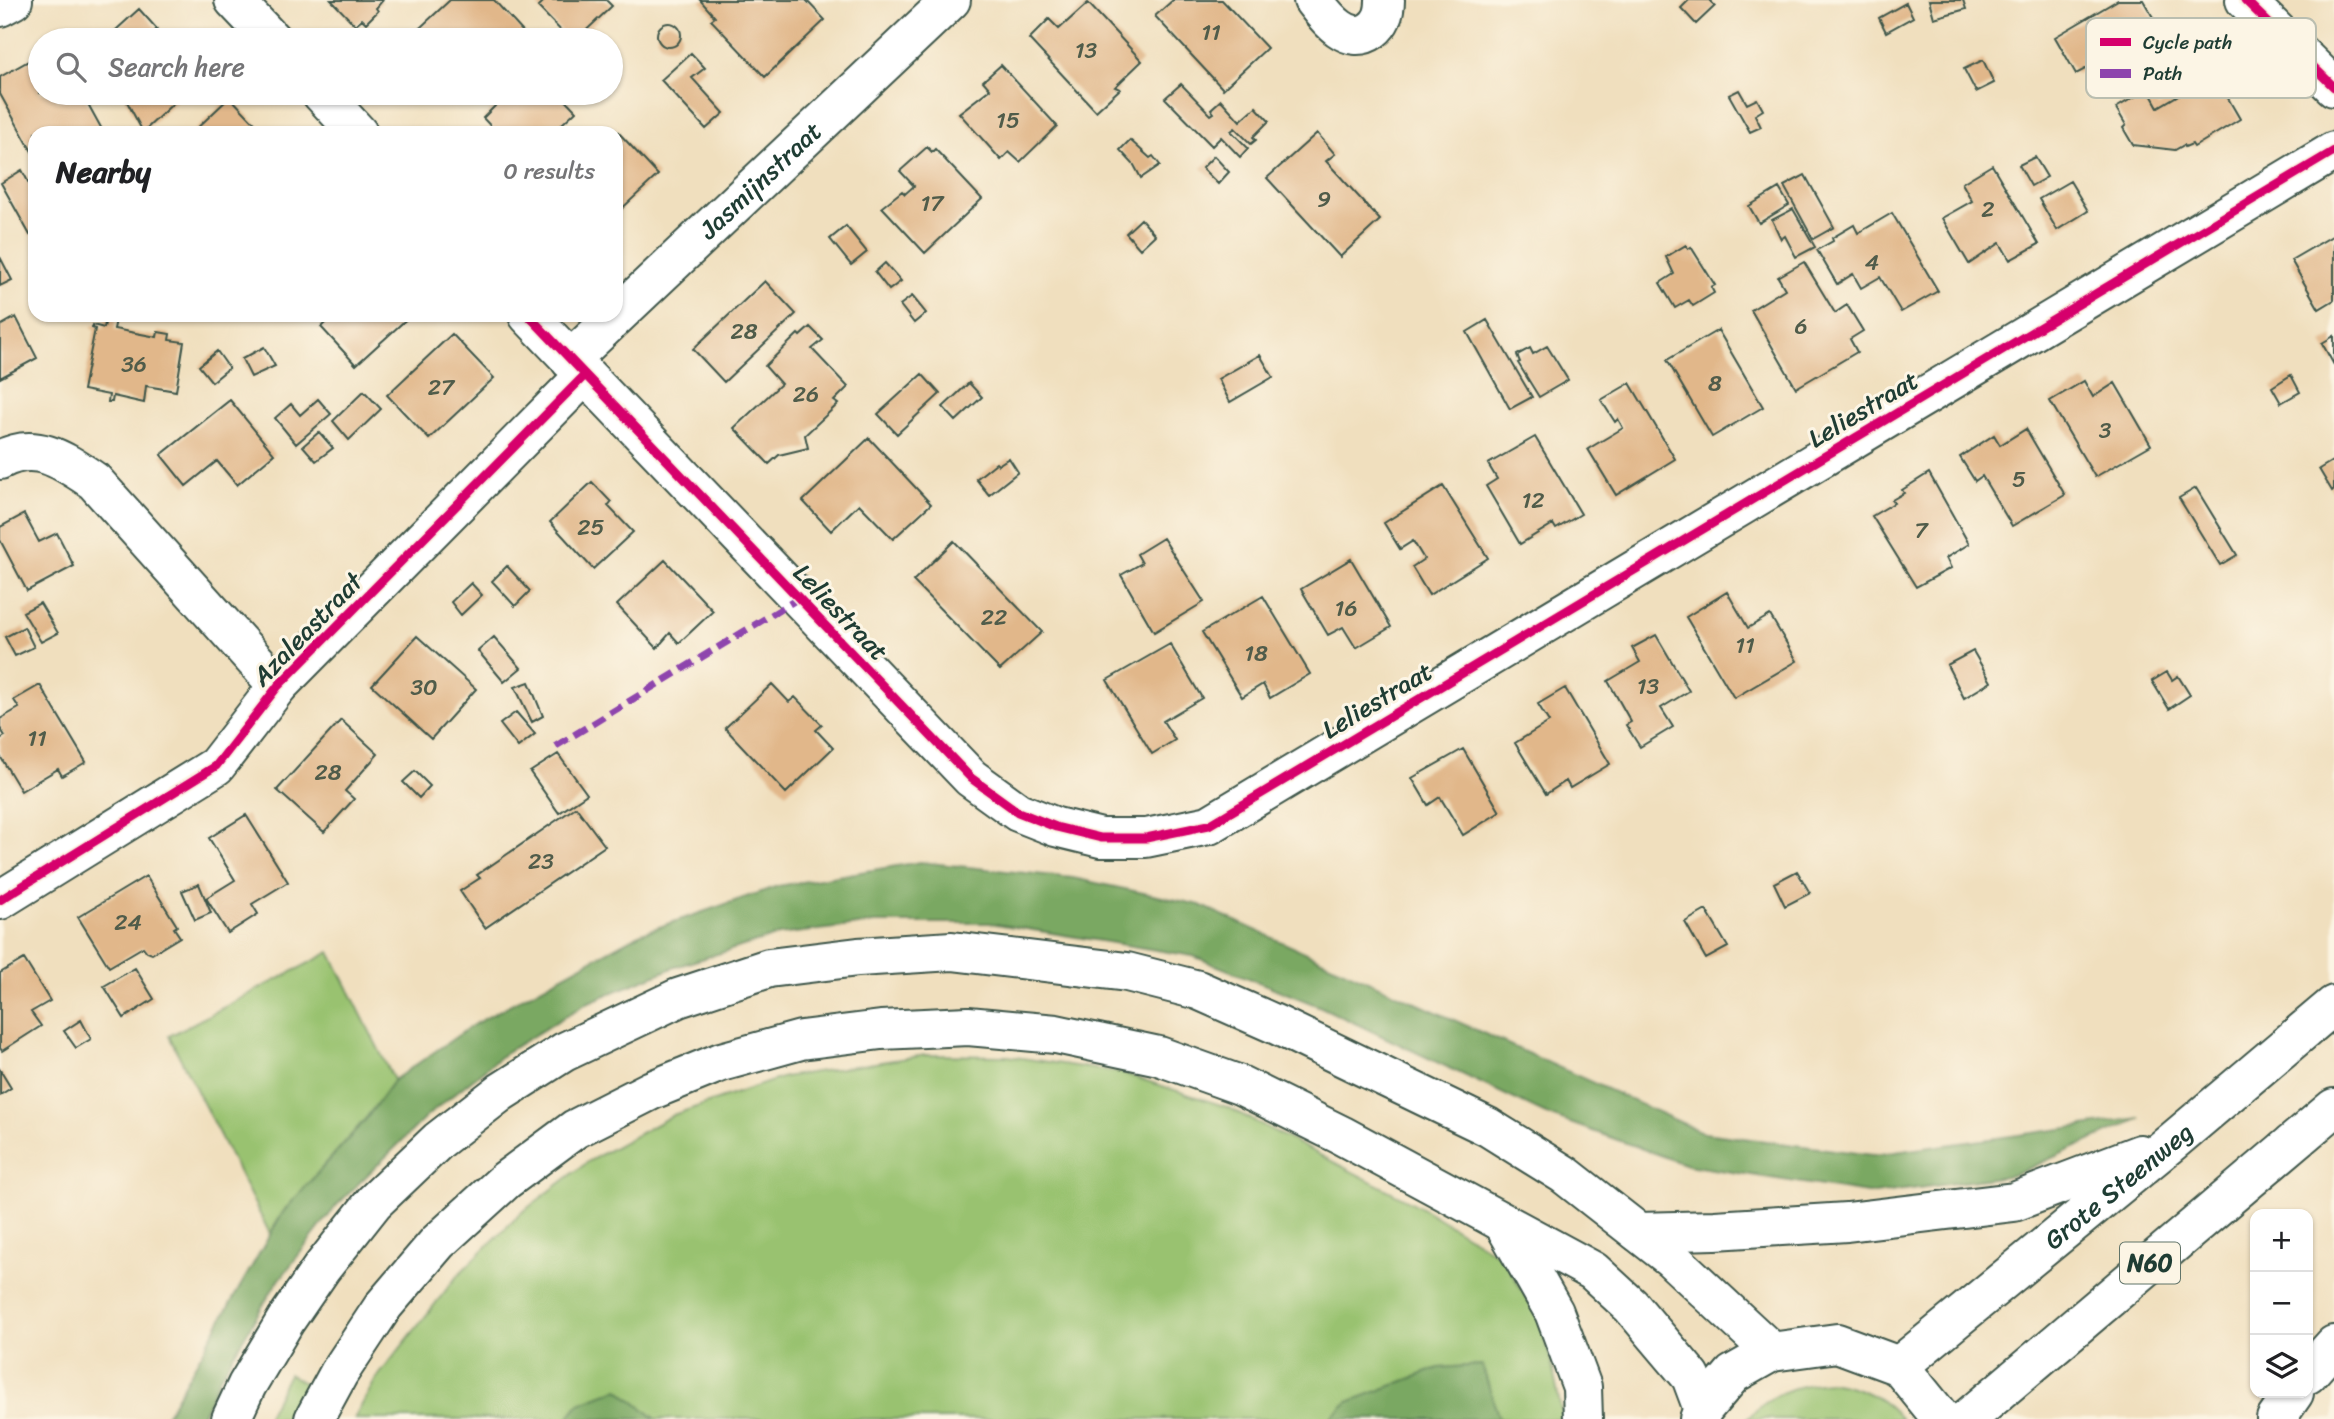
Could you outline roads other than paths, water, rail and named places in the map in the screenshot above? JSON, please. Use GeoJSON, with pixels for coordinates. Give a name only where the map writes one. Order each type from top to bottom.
{"type":"FeatureCollection","features":[{"type":"Feature","properties":{"kind":"main road"},"geometry":{"type":"LineString","coordinates":[[0,7],[13,0]]}},
{"type":"Feature","properties":{"kind":"main road"},"geometry":{"type":"LineString","coordinates":[[234,0],[261,28]]}},
{"type":"Feature","properties":{"kind":"main road","name":"Jasmijnstraat"},"geometry":{"type":"LineString","coordinates":[[577,368],[951,0]]}},
{"type":"Feature","properties":{"kind":"main road"},"geometry":{"type":"LineString","coordinates":[[1313,0],[1337,27],[1353,36],[1367,33],[1380,24],[1385,0]]}},
{"type":"Feature","properties":{"kind":"main road"},"geometry":{"type":"LineString","coordinates":[[2245,0],[2263,18]]}},
{"type":"Feature","properties":{"kind":"main road"},"geometry":{"type":"LineString","coordinates":[[2316,70],[2334,88]]}},
{"type":"Feature","properties":{"kind":"main road"},"geometry":{"type":"LineString","coordinates":[[331,105],[351,126]]}},
{"type":"Feature","properties":{"kind":"main road","name":"Leliestraat"},"geometry":{"type":"LineString","coordinates":[[534,322],[971,778],[1018,811],[1056,827],[1101,838],[1146,838],[1209,825],[2334,151]]}},
{"type":"Feature","properties":{"kind":"main road","name":"Azaleastraat"},"geometry":{"type":"LineString","coordinates":[[0,900],[216,766],[278,686],[577,368]]}},
{"type":"Feature","properties":{"kind":"main road","name":"Azaleastraat"},"geometry":{"type":"LineString","coordinates":[[0,460],[37,451],[63,460],[94,481],[278,686]]}},
{"type":"Feature","properties":{"kind":"main road"},"geometry":{"type":"LineString","coordinates":[[231,1419],[247,1385],[286,1320],[321,1269],[374,1202],[439,1140],[500,1092],[564,1052],[678,998],[769,968],[858,957],[952,951],[1126,972],[1198,990],[1488,1127],[1565,1175],[1671,1258],[1772,1352]]}},
{"type":"Feature","properties":{"kind":"main road","name":"Grote Steenweg"},"geometry":{"type":"LineString","coordinates":[[1899,1366],[2334,1005]]}},
{"type":"Feature","properties":{"kind":"main road"},"geometry":{"type":"LineString","coordinates":[[314,1419],[339,1373],[384,1305],[438,1242],[506,1180],[575,1129],[652,1090],[721,1062],[801,1040],[881,1030],[968,1026],[1056,1034],[1159,1056],[1240,1085],[1330,1129],[1593,1271],[1631,1306],[1691,1377],[1701,1414]]}},
{"type":"Feature","properties":{"kind":"main road","name":"N60"},"geometry":{"type":"LineString","coordinates":[[1967,1419],[2334,1108]]}},
{"type":"Feature","properties":{"kind":"main road"},"geometry":{"type":"LineString","coordinates":[[1638,1232],[1847,1222],[2014,1202],[2172,1142]]}},
{"type":"Feature","properties":{"kind":"main road"},"geometry":{"type":"LineString","coordinates":[[1504,1224],[1555,1312],[1582,1387],[1583,1419]]}},
{"type":"Feature","properties":{"kind":"main road"},"geometry":{"type":"LineString","coordinates":[[1701,1414],[1733,1374],[1772,1352],[1837,1343],[1899,1366],[1942,1419]]}},
{"type":"Feature","properties":{"kind":"main road"},"geometry":{"type":"LineString","coordinates":[[2313,1368],[2334,1345]]}},
{"type":"Feature","properties":{"kind":"main road"},"geometry":{"type":"LineString","coordinates":[[2276,1419],[2291,1398]]}}]}
